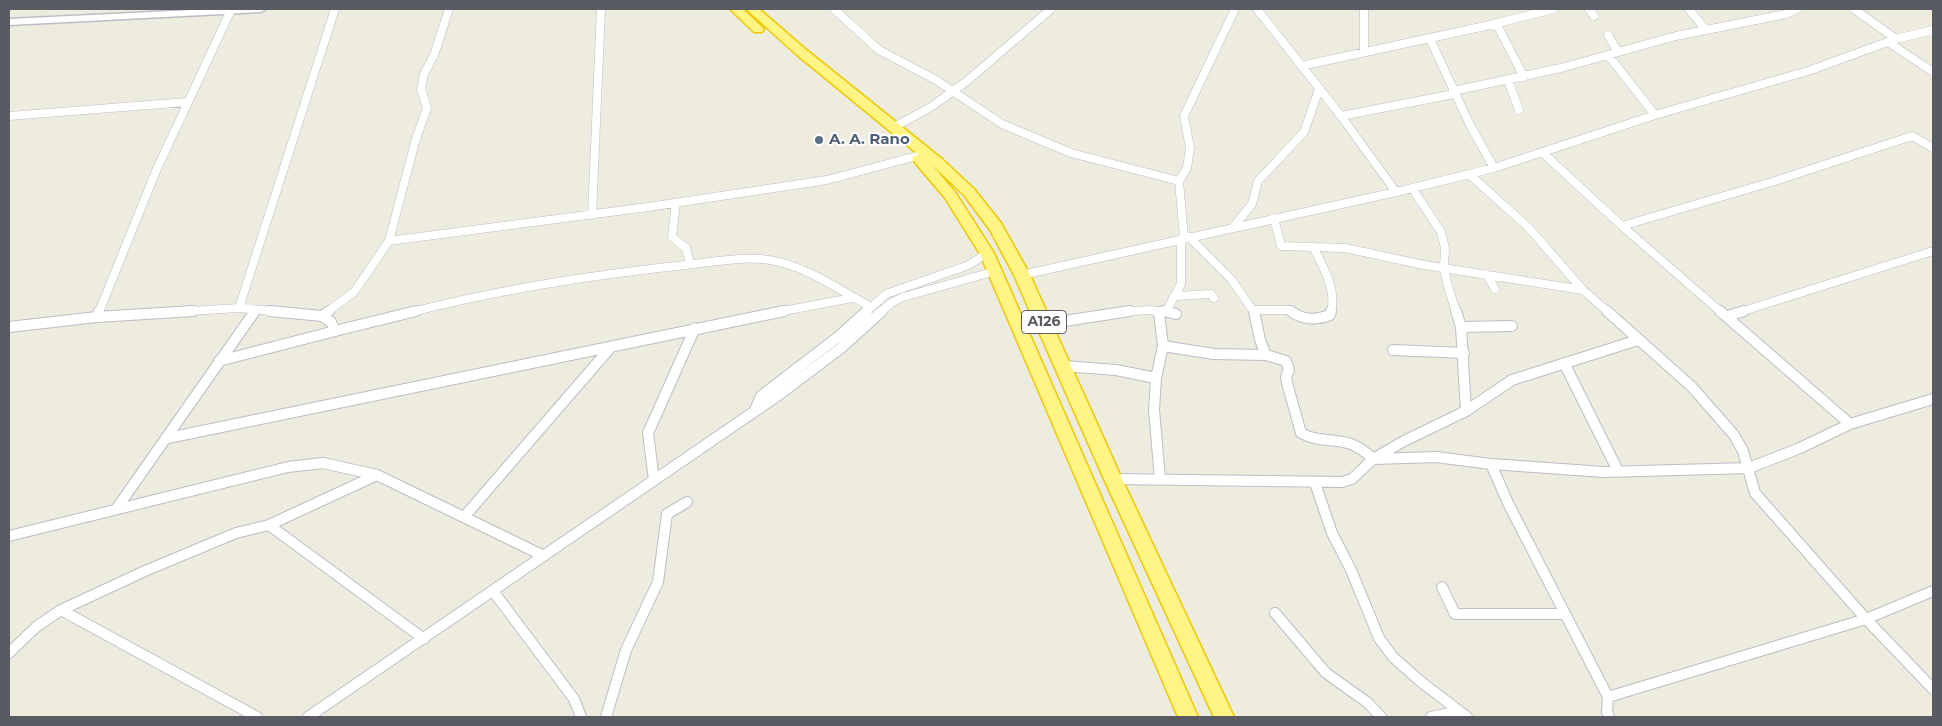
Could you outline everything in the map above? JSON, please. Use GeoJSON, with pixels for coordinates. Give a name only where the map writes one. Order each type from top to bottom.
{"type":"FeatureCollection","features":[{"type":"Feature","properties":{"kind":"highway","name":"A126"},"geometry":{"type":"LineString","coordinates":[[736,9],[917,156],[950,195],[987,253],[996,271],[1188,717]]}},
{"type":"Feature","properties":{"kind":"highway","name":"A126"},"geometry":{"type":"LineString","coordinates":[[752,9],[800,51],[937,162],[969,192],[996,227],[1022,274],[1113,479],[1224,717]]}},
{"type":"Feature","properties":{"kind":"street"},"geometry":{"type":"LineString","coordinates":[[9,22],[261,9]]}},
{"type":"Feature","properties":{"kind":"street"},"geometry":{"type":"LineString","coordinates":[[239,308],[335,9]]}},
{"type":"Feature","properties":{"kind":"street"},"geometry":{"type":"LineString","coordinates":[[322,316],[354,292],[389,241],[415,142],[428,108],[421,89],[424,74],[434,55],[449,9]]}},
{"type":"Feature","properties":{"kind":"street"},"geometry":{"type":"LineString","coordinates":[[592,214],[598,34],[601,9]]}},
{"type":"Feature","properties":{"kind":"street"},"geometry":{"type":"LineString","coordinates":[[834,9],[878,50],[953,91],[1002,124],[1071,153],[1179,181]]}},
{"type":"Feature","properties":{"kind":"street"},"geometry":{"type":"LineString","coordinates":[[894,127],[931,107],[953,91],[1051,9]]}},
{"type":"Feature","properties":{"kind":"street"},"geometry":{"type":"LineString","coordinates":[[1171,312],[1181,284],[1185,238],[1179,181],[1187,168],[1190,148],[1184,116],[1235,9]]}},
{"type":"Feature","properties":{"kind":"street"},"geometry":{"type":"LineString","coordinates":[[1257,9],[1320,89],[1396,192]]}},
{"type":"Feature","properties":{"kind":"street"},"geometry":{"type":"LineString","coordinates":[[1364,9],[1364,51]]}},
{"type":"Feature","properties":{"kind":"street"},"geometry":{"type":"LineString","coordinates":[[1516,9],[1521,17]]}},
{"type":"Feature","properties":{"kind":"street"},"geometry":{"type":"LineString","coordinates":[[1301,66],[1364,51],[1430,39],[1553,9]]}},
{"type":"Feature","properties":{"kind":"street"},"geometry":{"type":"LineString","coordinates":[[1589,9],[1594,16]]}},
{"type":"Feature","properties":{"kind":"street"},"geometry":{"type":"LineString","coordinates":[[1689,9],[1706,30]]}},
{"type":"Feature","properties":{"kind":"street"},"geometry":{"type":"LineString","coordinates":[[1340,116],[1524,77],[1706,30],[1786,14],[1797,9]]}},
{"type":"Feature","properties":{"kind":"street"},"geometry":{"type":"LineString","coordinates":[[1854,9],[1896,39]]}},
{"type":"Feature","properties":{"kind":"street"},"geometry":{"type":"LineString","coordinates":[[97,317],[156,172],[231,10]]}},
{"type":"Feature","properties":{"kind":"street"},"geometry":{"type":"LineString","coordinates":[[1496,23],[1524,77]]}},
{"type":"Feature","properties":{"kind":"street"},"geometry":{"type":"LineString","coordinates":[[1022,274],[1396,192],[1494,168],[1655,115],[1808,71],[1896,39],[1933,30]]}},
{"type":"Feature","properties":{"kind":"street"},"geometry":{"type":"LineString","coordinates":[[1608,35],[1618,52]]}},
{"type":"Feature","properties":{"kind":"street"},"geometry":{"type":"LineString","coordinates":[[1430,39],[1454,93],[1494,168]]}},
{"type":"Feature","properties":{"kind":"street"},"geometry":{"type":"LineString","coordinates":[[1888,42],[1933,72]]}},
{"type":"Feature","properties":{"kind":"street"},"geometry":{"type":"LineString","coordinates":[[1609,56],[1655,115]]}},
{"type":"Feature","properties":{"kind":"street"},"geometry":{"type":"LineString","coordinates":[[1508,80],[1519,110]]}},
{"type":"Feature","properties":{"kind":"street"},"geometry":{"type":"LineString","coordinates":[[1234,226],[1252,204],[1258,181],[1304,132],[1320,89]]}},
{"type":"Feature","properties":{"kind":"street"},"geometry":{"type":"LineString","coordinates":[[9,116],[187,102]]}},
{"type":"Feature","properties":{"kind":"street"},"geometry":{"type":"LineString","coordinates":[[1622,226],[1775,182],[1912,136],[1933,148]]}},
{"type":"Feature","properties":{"kind":"street"},"geometry":{"type":"LineString","coordinates":[[1543,153],[1622,226],[1728,316],[1850,424]]}},
{"type":"Feature","properties":{"kind":"street"},"geometry":{"type":"LineString","coordinates":[[389,241],[676,203],[827,180],[917,156]]}},
{"type":"Feature","properties":{"kind":"street"},"geometry":{"type":"LineString","coordinates":[[1469,174],[1529,228],[1583,290],[1692,387],[1734,435],[1749,468],[1755,493],[1866,620],[1933,689]]}},
{"type":"Feature","properties":{"kind":"street"},"geometry":{"type":"LineString","coordinates":[[1412,188],[1441,232],[1445,248],[1444,267],[1447,283],[1461,327],[1464,352],[1462,361],[1466,411]]}},
{"type":"Feature","properties":{"kind":"street"},"geometry":{"type":"LineString","coordinates":[[676,203],[672,237],[687,246],[690,254],[690,264]]}},
{"type":"Feature","properties":{"kind":"street"},"geometry":{"type":"LineString","coordinates":[[1274,218],[1281,246],[1345,248],[1424,265],[1583,290]]}},
{"type":"Feature","properties":{"kind":"street"},"geometry":{"type":"LineString","coordinates":[[1185,238],[1231,279],[1254,310],[1260,340],[1266,356]]}},
{"type":"Feature","properties":{"kind":"street"},"geometry":{"type":"LineString","coordinates":[[1254,310],[1290,310],[1294,314],[1310,320],[1330,315],[1332,302],[1329,283],[1313,247]]}},
{"type":"Feature","properties":{"kind":"street"},"geometry":{"type":"LineString","coordinates":[[1728,316],[1933,251]]}},
{"type":"Feature","properties":{"kind":"street"},"geometry":{"type":"LineString","coordinates":[[755,410],[761,396],[838,337],[871,307],[894,290],[969,265],[987,253]]}},
{"type":"Feature","properties":{"kind":"street"},"geometry":{"type":"LineString","coordinates":[[219,360],[464,299],[552,282],[690,264],[746,259],[765,259],[780,262],[824,281],[871,307]]}},
{"type":"Feature","properties":{"kind":"street"},"geometry":{"type":"LineString","coordinates":[[308,717],[755,410],[834,353],[897,300],[996,271]]}},
{"type":"Feature","properties":{"kind":"street"},"geometry":{"type":"LineString","coordinates":[[1486,274],[1495,289]]}},
{"type":"Feature","properties":{"kind":"street"},"geometry":{"type":"LineString","coordinates":[[1176,296],[1211,294],[1214,298]]}},
{"type":"Feature","properties":{"kind":"street"},"geometry":{"type":"LineString","coordinates":[[168,438],[273,418],[695,328],[852,298]]}},
{"type":"Feature","properties":{"kind":"street"},"geometry":{"type":"LineString","coordinates":[[9,327],[97,317],[239,308],[322,316],[331,322],[335,331]]}},
{"type":"Feature","properties":{"kind":"street"},"geometry":{"type":"LineString","coordinates":[[117,508],[168,438],[219,360],[256,310]]}},
{"type":"Feature","properties":{"kind":"street"},"geometry":{"type":"LineString","coordinates":[[1045,324],[1126,312],[1171,312]]}},
{"type":"Feature","properties":{"kind":"street"},"geometry":{"type":"LineString","coordinates":[[1160,479],[1154,410],[1156,378],[1163,346],[1159,313],[1171,312]]}},
{"type":"Feature","properties":{"kind":"street"},"geometry":{"type":"LineString","coordinates":[[1461,327],[1512,326]]}},
{"type":"Feature","properties":{"kind":"street"},"geometry":{"type":"LineString","coordinates":[[654,480],[648,433],[695,328]]}},
{"type":"Feature","properties":{"kind":"street"},"geometry":{"type":"LineString","coordinates":[[1113,479],[1232,479],[1315,483],[1342,482],[1352,479],[1373,459],[1404,441],[1466,411],[1512,380],[1638,340]]}},
{"type":"Feature","properties":{"kind":"street"},"geometry":{"type":"LineString","coordinates":[[1163,346],[1214,354],[1266,356],[1286,361],[1289,370],[1286,376],[1290,400],[1304,436],[1353,443],[1364,449],[1373,459],[1436,457],[1491,464],[1604,472],[1749,468],[1800,448],[1850,424],[1933,399]]}},
{"type":"Feature","properties":{"kind":"street"},"geometry":{"type":"LineString","coordinates":[[464,517],[611,347]]}},
{"type":"Feature","properties":{"kind":"street"},"geometry":{"type":"LineString","coordinates":[[1393,350],[1464,352]]}},
{"type":"Feature","properties":{"kind":"street"},"geometry":{"type":"LineString","coordinates":[[1564,363],[1618,471]]}},
{"type":"Feature","properties":{"kind":"street"},"geometry":{"type":"LineString","coordinates":[[1064,366],[1116,370],[1156,378]]}},
{"type":"Feature","properties":{"kind":"street"},"geometry":{"type":"LineString","coordinates":[[10,536],[117,508],[312,463],[333,464],[377,475],[544,556]]}},
{"type":"Feature","properties":{"kind":"street"},"geometry":{"type":"LineString","coordinates":[[1491,464],[1508,503],[1608,697],[1607,712],[1609,717]]}},
{"type":"Feature","properties":{"kind":"street"},"geometry":{"type":"LineString","coordinates":[[9,653],[36,626],[61,610],[145,570],[236,533],[269,525],[377,475]]}},
{"type":"Feature","properties":{"kind":"street"},"geometry":{"type":"LineString","coordinates":[[1315,483],[1332,532],[1351,570],[1379,638],[1393,657],[1406,669],[1463,714]]}},
{"type":"Feature","properties":{"kind":"street"},"geometry":{"type":"LineString","coordinates":[[606,717],[626,650],[658,582],[667,514],[687,502]]}},
{"type":"Feature","properties":{"kind":"street"},"geometry":{"type":"LineString","coordinates":[[269,525],[424,639]]}},
{"type":"Feature","properties":{"kind":"street"},"geometry":{"type":"LineString","coordinates":[[1442,587],[1455,614],[1565,614]]}},
{"type":"Feature","properties":{"kind":"street"},"geometry":{"type":"LineString","coordinates":[[493,591],[574,699],[580,717]]}},
{"type":"Feature","properties":{"kind":"street"},"geometry":{"type":"LineString","coordinates":[[1608,697],[1866,620],[1933,591]]}},
{"type":"Feature","properties":{"kind":"street"},"geometry":{"type":"LineString","coordinates":[[61,610],[257,717]]}},
{"type":"Feature","properties":{"kind":"street"},"geometry":{"type":"LineString","coordinates":[[1276,612],[1326,673],[1368,703],[1381,717]]}},
{"type":"Feature","properties":{"kind":"street"},"geometry":{"type":"LineString","coordinates":[[1431,717],[1463,714]]}},
{"type":"Feature","properties":{"kind":"place","name":"A. A. Rano"},"geometry":{"type":"Point","coordinates":[819,140]}}]}
